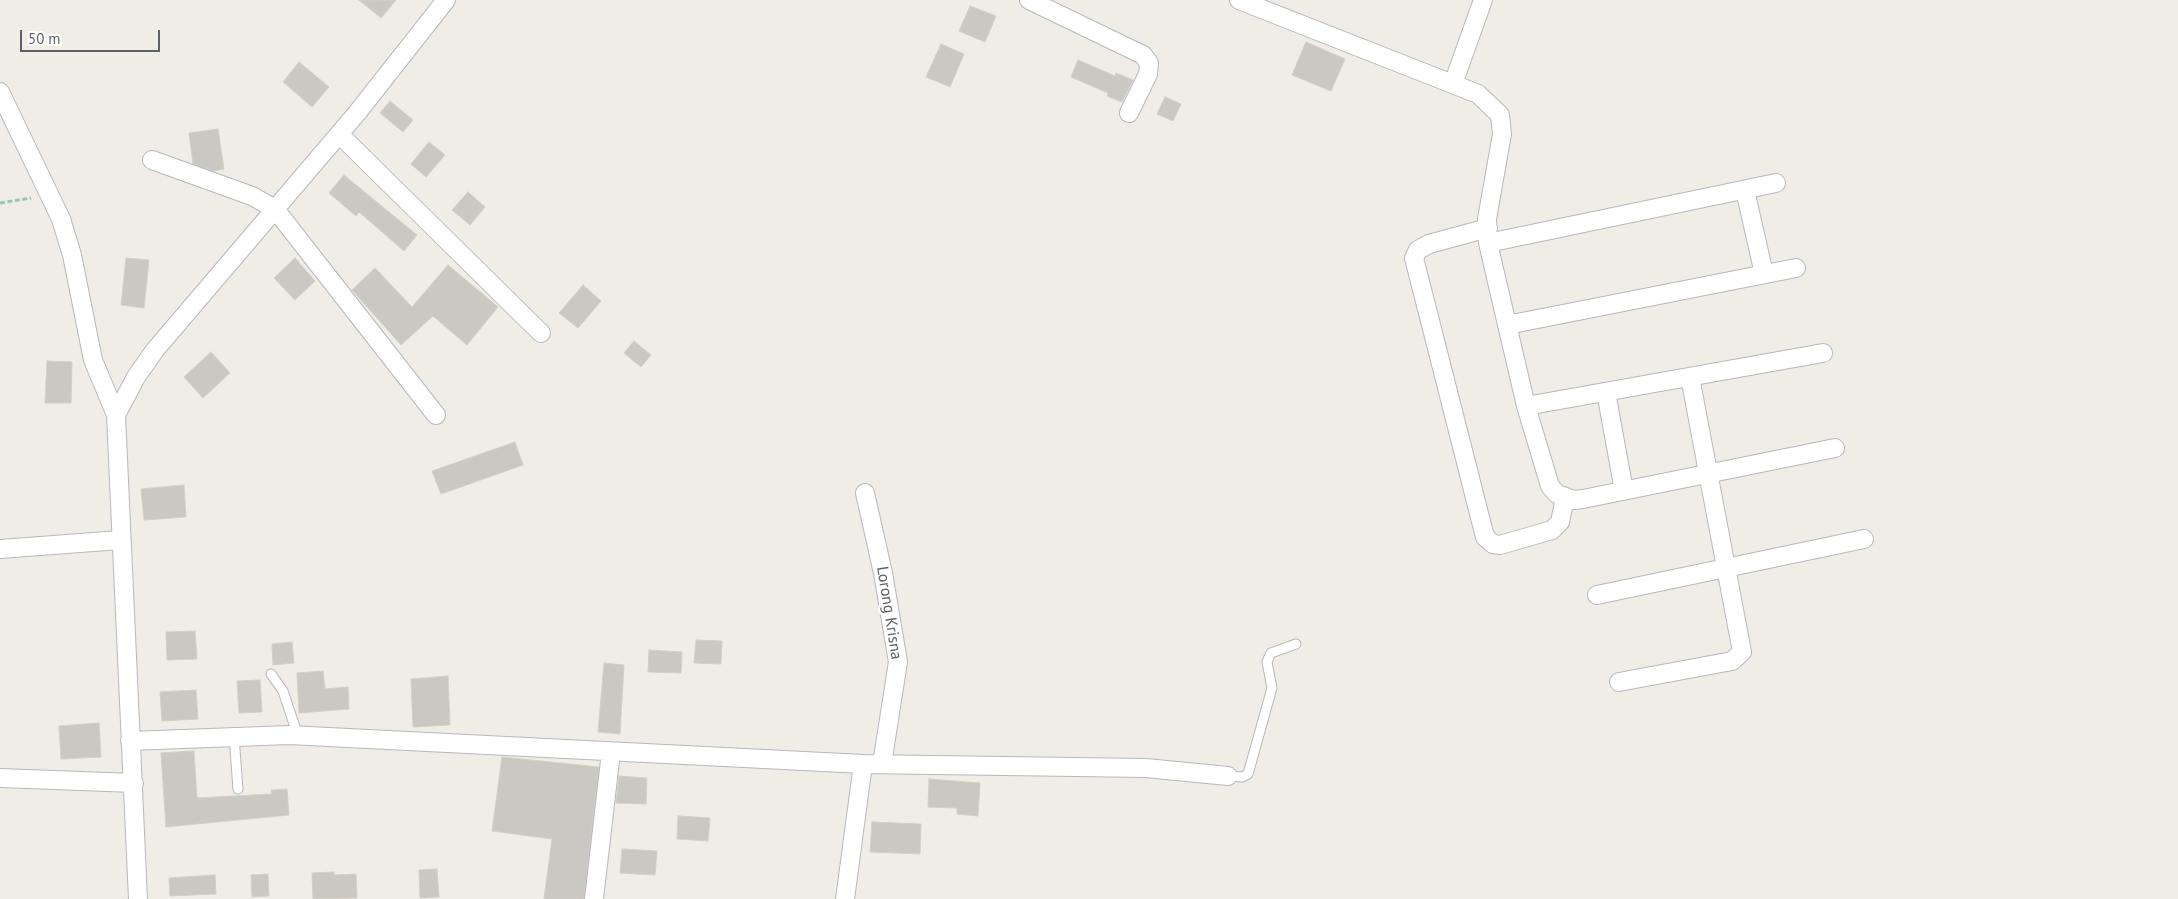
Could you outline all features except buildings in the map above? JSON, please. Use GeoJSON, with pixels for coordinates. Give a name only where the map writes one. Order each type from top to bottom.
{"type":"FeatureCollection","features":[{"type":"Feature","properties":{"kind":"street"},"geometry":{"type":"LineString","coordinates":[[116,415],[136,377],[155,350],[339,134],[432,8],[446,0]]}},
{"type":"Feature","properties":{"kind":"street"},"geometry":{"type":"LineString","coordinates":[[1029,0],[1143,55],[1149,63],[1148,74],[1129,113]]}},
{"type":"Feature","properties":{"kind":"street"},"geometry":{"type":"LineString","coordinates":[[1239,0],[1478,94],[1493,106],[1500,115],[1502,125],[1487,219],[1488,236],[1526,406],[1550,486],[1565,498],[1583,500],[1835,448]]}},
{"type":"Feature","properties":{"kind":"street"},"geometry":{"type":"LineString","coordinates":[[1453,84],[1483,0]]}},
{"type":"Feature","properties":{"kind":"street"},"geometry":{"type":"LineString","coordinates":[[0,92],[50,193],[67,238],[94,360],[116,415],[120,540],[125,595],[138,899]]}},
{"type":"Feature","properties":{"kind":"street"},"geometry":{"type":"LineString","coordinates":[[339,134],[541,333]]}},
{"type":"Feature","properties":{"kind":"street"},"geometry":{"type":"LineString","coordinates":[[152,160],[252,196],[275,208],[436,415]]}},
{"type":"Feature","properties":{"kind":"street"},"geometry":{"type":"LineString","coordinates":[[1565,498],[1560,522],[1552,530],[1500,545],[1493,544],[1485,537],[1414,258],[1418,250],[1429,244],[1488,236],[1776,183]]}},
{"type":"Feature","properties":{"kind":"street"},"geometry":{"type":"LineString","coordinates":[[1746,190],[1764,274]]}},
{"type":"Feature","properties":{"kind":"street"},"geometry":{"type":"LineString","coordinates":[[1507,325],[1796,268]]}},
{"type":"Feature","properties":{"kind":"street"},"geometry":{"type":"LineString","coordinates":[[1526,406],[1823,353]]}},
{"type":"Feature","properties":{"kind":"street"},"geometry":{"type":"LineString","coordinates":[[1619,682],[1732,661],[1742,652],[1690,377]]}},
{"type":"Feature","properties":{"kind":"street"},"geometry":{"type":"LineString","coordinates":[[1606,392],[1624,491]]}},
{"type":"Feature","properties":{"kind":"street","name":"Lorong Krisna"},"geometry":{"type":"LineString","coordinates":[[865,493],[882,564],[898,662],[882,764]]}},
{"type":"Feature","properties":{"kind":"street"},"geometry":{"type":"LineString","coordinates":[[1597,595],[1864,539]]}},
{"type":"Feature","properties":{"kind":"street"},"geometry":{"type":"LineString","coordinates":[[0,549],[120,540]]}},
{"type":"Feature","properties":{"kind":"street"},"geometry":{"type":"LineString","coordinates":[[130,741],[234,736],[298,736],[863,764],[1146,768],[1228,776]]}},
{"type":"Feature","properties":{"kind":"street"},"geometry":{"type":"LineString","coordinates":[[594,899],[611,752]]}},
{"type":"Feature","properties":{"kind":"street"},"geometry":{"type":"LineString","coordinates":[[845,899],[863,764]]}},
{"type":"Feature","properties":{"kind":"street"},"geometry":{"type":"LineString","coordinates":[[0,778],[134,783]]}},
{"type":"Feature","properties":{"kind":"lane"},"geometry":{"type":"LineString","coordinates":[[1228,776],[1242,777],[1248,774],[1272,688],[1266,662],[1271,653],[1296,644]]}},
{"type":"Feature","properties":{"kind":"lane"},"geometry":{"type":"LineString","coordinates":[[272,674],[283,691],[298,736]]}},
{"type":"Feature","properties":{"kind":"lane"},"geometry":{"type":"LineString","coordinates":[[234,736],[238,789]]}},
{"type":"Feature","properties":{"kind":"path"},"geometry":{"type":"LineString","coordinates":[[0,203],[50,193]]}}]}
